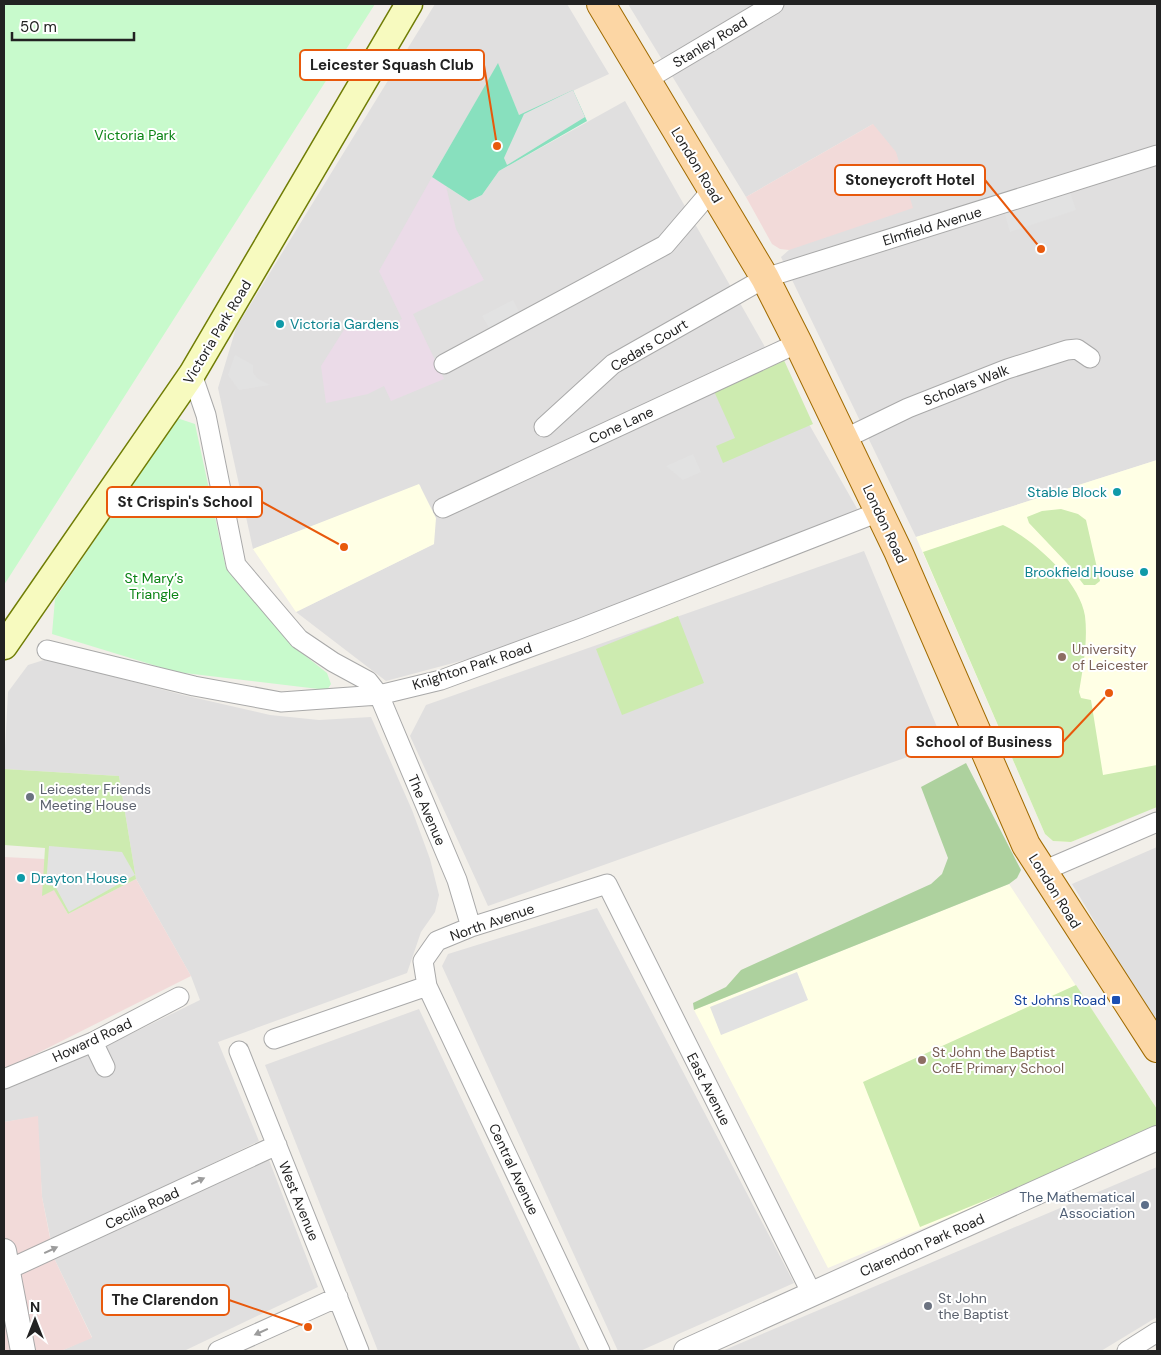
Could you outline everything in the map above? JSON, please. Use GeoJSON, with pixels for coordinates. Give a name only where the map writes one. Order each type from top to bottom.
{"type":"FeatureCollection","features":[{"type":"Feature","properties":{"kind":"main road","name":"Victoria Park Road"},"geometry":{"type":"LineString","coordinates":[[4,646],[192,374],[409,4]]}},
{"type":"Feature","properties":{"kind":"main road","name":"London Road"},"geometry":{"type":"LineString","coordinates":[[601,4],[765,278],[798,343],[879,512],[1026,845],[1156,1045]]}},
{"type":"Feature","properties":{"kind":"street","name":"Stanley Road"},"geometry":{"type":"LineString","coordinates":[[646,80],[774,4]]}},
{"type":"Feature","properties":{"kind":"street","name":"Elmfield Avenue"},"geometry":{"type":"LineString","coordinates":[[765,278],[1157,155]]}},
{"type":"Feature","properties":{"kind":"street"},"geometry":{"type":"LineString","coordinates":[[444,364],[665,245],[712,190]]}},
{"type":"Feature","properties":{"kind":"street","name":"Cedars Court"},"geometry":{"type":"LineString","coordinates":[[544,426],[613,364],[765,278]]}},
{"type":"Feature","properties":{"kind":"street","name":"Cone Lane"},"geometry":{"type":"LineString","coordinates":[[443,508],[798,343]]}},
{"type":"Feature","properties":{"kind":"street","name":"Scholars Walk"},"geometry":{"type":"LineString","coordinates":[[844,439],[908,408],[1007,369],[1067,350],[1077,349],[1090,358]]}},
{"type":"Feature","properties":{"kind":"street"},"geometry":{"type":"LineString","coordinates":[[192,374],[206,414],[236,565],[299,639],[333,662],[368,681],[379,695]]}},
{"type":"Feature","properties":{"kind":"street","name":"Knighton Park Road"},"geometry":{"type":"LineString","coordinates":[[47,650],[194,686],[281,702],[379,695],[441,680],[579,629],[879,512]]}},
{"type":"Feature","properties":{"kind":"street","name":"The Avenue"},"geometry":{"type":"LineString","coordinates":[[379,695],[457,880],[472,927]]}},
{"type":"Feature","properties":{"kind":"street"},"geometry":{"type":"LineString","coordinates":[[1043,871],[1157,822]]}},
{"type":"Feature","properties":{"kind":"street","name":"North Avenue"},"geometry":{"type":"LineString","coordinates":[[427,986],[423,961],[437,942],[472,927],[607,884]]}},
{"type":"Feature","properties":{"kind":"street","name":"East Avenue"},"geometry":{"type":"LineString","coordinates":[[607,884],[812,1294]]}},
{"type":"Feature","properties":{"kind":"street"},"geometry":{"type":"LineString","coordinates":[[274,1039],[427,986]]}},
{"type":"Feature","properties":{"kind":"street","name":"Central Avenue"},"geometry":{"type":"LineString","coordinates":[[427,986],[600,1351]]}},
{"type":"Feature","properties":{"kind":"street","name":"Howard Road"},"geometry":{"type":"LineString","coordinates":[[4,1079],[93,1042],[179,997]]}},
{"type":"Feature","properties":{"kind":"street"},"geometry":{"type":"LineString","coordinates":[[93,1042],[105,1067]]}},
{"type":"Feature","properties":{"kind":"street","name":"West Avenue"},"geometry":{"type":"LineString","coordinates":[[239,1051],[359,1351]]}},
{"type":"Feature","properties":{"kind":"street","name":"Clarendon Park Road"},"geometry":{"type":"LineString","coordinates":[[686,1351],[1157,1138]]}},
{"type":"Feature","properties":{"kind":"street","name":"Cecilia Road"},"geometry":{"type":"LineString","coordinates":[[5,1261],[277,1145]]}},
{"type":"Feature","properties":{"kind":"street"},"geometry":{"type":"LineString","coordinates":[[5,1261],[23,1351]]}},
{"type":"Feature","properties":{"kind":"street"},"geometry":{"type":"LineString","coordinates":[[218,1351],[338,1297]]}},
{"type":"Feature","properties":{"kind":"street"},"geometry":{"type":"LineString","coordinates":[[1127,1351],[1157,1332]]}},
{"type":"Feature","properties":{"kind":"shaded area"},"geometry":{"type":"Polygon","coordinates":[[[435,4],[567,4],[609,74],[519,116],[498,64],[432,177],[469,201],[482,195],[499,171],[625,101],[859,512],[487,654],[386,681],[296,612],[434,544],[420,485],[253,549],[218,388],[236,328],[435,4]]]}},
{"type":"Feature","properties":{"kind":"shaded area"},"geometry":{"type":"Polygon","coordinates":[[[628,4],[1157,4],[1157,460],[916,537],[781,257],[789,250],[873,124],[746,197],[628,4]]]}},
{"type":"Feature","properties":{"kind":"shaded area"},"geometry":{"type":"Polygon","coordinates":[[[573,90],[585,117],[507,165],[504,158],[524,114],[573,90]]]}},
{"type":"Feature","properties":{"kind":"shaded area"},"geometry":{"type":"Polygon","coordinates":[[[873,124],[896,152],[913,208],[789,250],[780,249],[772,244],[746,197],[873,124]]]}},
{"type":"Feature","properties":{"kind":"shaded area"},"geometry":{"type":"Polygon","coordinates":[[[432,177],[446,186],[456,229],[484,280],[413,314],[444,379],[391,401],[384,386],[368,394],[326,403],[321,366],[352,317],[376,331],[402,319],[379,271],[432,177]]]}},
{"type":"Feature","properties":{"kind":"shaded area"},"geometry":{"type":"Polygon","coordinates":[[[1070,192],[1076,210],[1010,232],[1005,214],[1070,192]]]}},
{"type":"Feature","properties":{"kind":"shaded area"},"geometry":{"type":"Polygon","coordinates":[[[513,300],[523,320],[494,336],[482,316],[513,300]]]}},
{"type":"Feature","properties":{"kind":"shaded area"},"geometry":{"type":"Polygon","coordinates":[[[235,355],[253,365],[253,373],[258,379],[270,385],[239,390],[228,375],[235,355]]]}},
{"type":"Feature","properties":{"kind":"shaded area"},"geometry":{"type":"Polygon","coordinates":[[[693,454],[701,472],[683,480],[666,466],[693,454]]]}},
{"type":"Feature","properties":{"kind":"shaded area","name":"University of Leicester"},"geometry":{"type":"Polygon","coordinates":[[[1157,460],[1157,806],[1071,842],[1053,841],[1045,834],[916,537],[1157,460]]]}},
{"type":"Feature","properties":{"kind":"shaded area"},"geometry":{"type":"Polygon","coordinates":[[[419,484],[436,518],[434,544],[296,612],[253,549],[419,484]]]}},
{"type":"Feature","properties":{"kind":"shaded area"},"geometry":{"type":"Polygon","coordinates":[[[864,551],[944,744],[488,906],[410,736],[426,705],[864,551]]]}},
{"type":"Feature","properties":{"kind":"shaded area"},"geometry":{"type":"Polygon","coordinates":[[[47,659],[183,695],[270,715],[319,720],[371,717],[412,810],[430,859],[439,895],[435,912],[421,932],[407,973],[218,1042],[259,1141],[51,1241],[42,1197],[37,1117],[4,1122],[4,1089],[88,1055],[200,1000],[191,976],[136,879],[119,776],[4,769],[8,692],[28,665],[47,659]]]}},
{"type":"Feature","properties":{"kind":"shaded area"},"geometry":{"type":"Polygon","coordinates":[[[49,846],[122,852],[135,875],[69,912],[55,886],[46,885],[49,846]]]}},
{"type":"Feature","properties":{"kind":"shaded area"},"geometry":{"type":"Polygon","coordinates":[[[1157,847],[1157,1025],[1072,884],[1157,847]]]}},
{"type":"Feature","properties":{"kind":"shaded area"},"geometry":{"type":"Polygon","coordinates":[[[4,857],[45,859],[43,895],[54,889],[68,914],[136,879],[191,976],[4,1070],[4,857]]]}},
{"type":"Feature","properties":{"kind":"shaded area","name":"St John the Baptist CofE Primary School"},"geometry":{"type":"Polygon","coordinates":[[[1009,884],[1157,1109],[1157,1130],[828,1268],[694,1010],[1009,884]]]}},
{"type":"Feature","properties":{"kind":"shaded area"},"geometry":{"type":"Polygon","coordinates":[[[597,908],[794,1283],[640,1351],[618,1351],[442,966],[448,954],[597,908]]]}},
{"type":"Feature","properties":{"kind":"shaded area"},"geometry":{"type":"Polygon","coordinates":[[[797,972],[808,1000],[721,1035],[710,1007],[797,972]]]}},
{"type":"Feature","properties":{"kind":"shaded area"},"geometry":{"type":"Polygon","coordinates":[[[419,1009],[581,1351],[378,1351],[265,1065],[419,1009]]]}},
{"type":"Feature","properties":{"kind":"shaded area"},"geometry":{"type":"Polygon","coordinates":[[[38,1116],[42,1197],[54,1258],[92,1338],[61,1351],[4,1351],[4,1122],[38,1116]]]}},
{"type":"Feature","properties":{"kind":"shaded area"},"geometry":{"type":"Polygon","coordinates":[[[269,1160],[318,1287],[184,1351],[61,1351],[92,1337],[54,1258],[269,1160]]]}},
{"type":"Feature","properties":{"kind":"shaded area"},"geometry":{"type":"Polygon","coordinates":[[[1157,1167],[1157,1317],[1101,1351],[722,1351],[1157,1167]]]}},
{"type":"Feature","properties":{"kind":"green space","name":"Victoria Park"},"geometry":{"type":"Polygon","coordinates":[[[4,4],[375,4],[4,585],[4,4]]]}},
{"type":"Feature","properties":{"kind":"green space"},"geometry":{"type":"Polygon","coordinates":[[[498,63],[519,115],[573,90],[587,121],[499,171],[482,195],[469,201],[432,177],[498,63]]]}},
{"type":"Feature","properties":{"kind":"green space"},"geometry":{"type":"Polygon","coordinates":[[[783,358],[813,424],[723,463],[716,446],[735,438],[713,389],[783,358]]]}},
{"type":"Feature","properties":{"kind":"green space","name":"St Mary’s Triangle"},"geometry":{"type":"Polygon","coordinates":[[[177,418],[195,424],[226,568],[293,646],[327,673],[331,684],[327,690],[176,672],[52,634],[55,599],[177,418]]]}},
{"type":"Feature","properties":{"kind":"green space"},"geometry":{"type":"Polygon","coordinates":[[[1061,509],[1078,514],[1086,520],[1100,581],[1095,585],[1084,585],[1066,562],[1029,523],[1027,517],[1042,511],[1061,509]]]}},
{"type":"Feature","properties":{"kind":"green space"},"geometry":{"type":"Polygon","coordinates":[[[1003,525],[1028,540],[1053,563],[1065,576],[1081,603],[1085,616],[1086,635],[1079,692],[1081,698],[1091,700],[1103,775],[1157,765],[1157,807],[1071,842],[1053,841],[1045,834],[923,552],[1003,525]]]}},
{"type":"Feature","properties":{"kind":"green space"},"geometry":{"type":"Polygon","coordinates":[[[678,616],[704,683],[622,715],[596,649],[678,616]]]}},
{"type":"Feature","properties":{"kind":"green space"},"geometry":{"type":"Polygon","coordinates":[[[966,763],[1021,870],[1017,878],[1009,884],[694,1010],[693,1003],[726,987],[741,970],[931,884],[942,874],[948,858],[921,787],[966,763]]]}},
{"type":"Feature","properties":{"kind":"green space"},"geometry":{"type":"Polygon","coordinates":[[[4,769],[119,776],[136,879],[68,914],[54,890],[42,896],[45,848],[4,845],[4,769]]]}},
{"type":"Feature","properties":{"kind":"green space"},"geometry":{"type":"Polygon","coordinates":[[[1076,985],[1157,1109],[1157,1130],[920,1227],[863,1082],[1076,985]]]}},
{"type":"Feature","properties":{"kind":"place","name":"Leicester Squash Club"},"geometry":{"type":"Point","coordinates":[497,146]}},
{"type":"Feature","properties":{"kind":"place","name":"Stoneycroft Hotel"},"geometry":{"type":"Point","coordinates":[1041,249]}},
{"type":"Feature","properties":{"kind":"place","name":"Victoria Gardens"},"geometry":{"type":"Point","coordinates":[280,324]}},
{"type":"Feature","properties":{"kind":"place","name":"Stable Block"},"geometry":{"type":"Point","coordinates":[1117,492]}},
{"type":"Feature","properties":{"kind":"place","name":"St Crispin's School"},"geometry":{"type":"Point","coordinates":[344,547]}},
{"type":"Feature","properties":{"kind":"place","name":"Brookfield House"},"geometry":{"type":"Point","coordinates":[1144,572]}},
{"type":"Feature","properties":{"kind":"place","name":"University of Leicester"},"geometry":{"type":"Point","coordinates":[1062,657]}},
{"type":"Feature","properties":{"kind":"place","name":"School of Business"},"geometry":{"type":"Point","coordinates":[1109,693]}},
{"type":"Feature","properties":{"kind":"place","name":"Leicester Friends Meeting House"},"geometry":{"type":"Point","coordinates":[30,797]}},
{"type":"Feature","properties":{"kind":"place","name":"Drayton House"},"geometry":{"type":"Point","coordinates":[21,878]}},
{"type":"Feature","properties":{"kind":"place","name":"St Johns Road"},"geometry":{"type":"Point","coordinates":[1116,1000]}},
{"type":"Feature","properties":{"kind":"place","name":"St John the Baptist CofE Primary School"},"geometry":{"type":"Point","coordinates":[922,1060]}},
{"type":"Feature","properties":{"kind":"place","name":"The Mathematical Association"},"geometry":{"type":"Point","coordinates":[1145,1205]}},
{"type":"Feature","properties":{"kind":"place","name":"St John the Baptist"},"geometry":{"type":"Point","coordinates":[928,1306]}},
{"type":"Feature","properties":{"kind":"place","name":"The Clarendon"},"geometry":{"type":"Point","coordinates":[308,1327]}}]}
